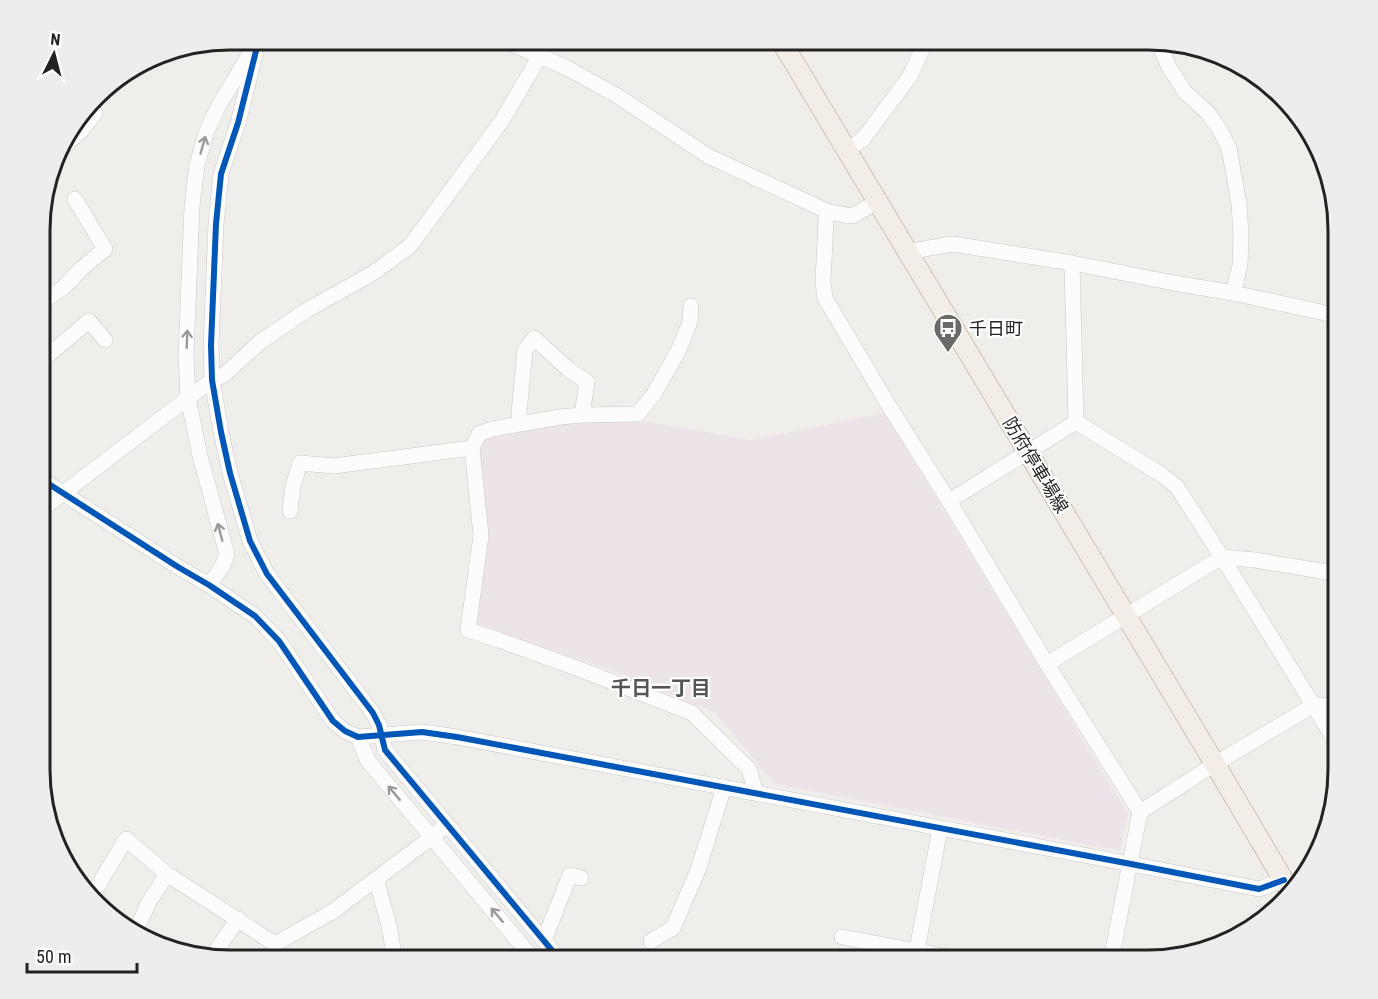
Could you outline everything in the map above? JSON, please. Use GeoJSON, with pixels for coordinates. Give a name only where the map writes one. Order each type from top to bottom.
{"type":"FeatureCollection","features":[{"type":"Feature","properties":{"kind":"main road","name":"防府停車場線"},"geometry":{"type":"LineString","coordinates":[[786,50],[1286,885]]}},
{"type":"Feature","properties":{"kind":"street"},"geometry":{"type":"LineString","coordinates":[[209,585],[222,567],[227,554],[200,456],[188,398],[186,355],[192,206],[197,165],[206,133],[252,50]]}},
{"type":"Feature","properties":{"kind":"street"},"geometry":{"type":"LineString","coordinates":[[255,50],[238,123],[221,174],[216,224],[211,345],[212,380],[221,432],[250,542],[267,574],[373,713],[379,725],[385,750],[551,949]]}},
{"type":"Feature","properties":{"kind":"street"},"geometry":{"type":"LineString","coordinates":[[527,50],[565,67],[616,95],[708,156],[829,212],[852,216],[877,202]]}},
{"type":"Feature","properties":{"kind":"street"},"geometry":{"type":"LineString","coordinates":[[50,503],[212,380],[224,375],[260,342],[307,310],[373,273],[410,246],[501,122],[542,50]]}},
{"type":"Feature","properties":{"kind":"street"},"geometry":{"type":"LineString","coordinates":[[846,151],[863,139],[910,76],[922,50]]}},
{"type":"Feature","properties":{"kind":"street"},"geometry":{"type":"LineString","coordinates":[[1162,50],[1169,68],[1185,92],[1207,112],[1229,148],[1239,204],[1241,234],[1240,265],[1233,293]]}},
{"type":"Feature","properties":{"kind":"street"},"geometry":{"type":"LineString","coordinates":[[77,135],[95,113]]}},
{"type":"Feature","properties":{"kind":"street"},"geometry":{"type":"LineString","coordinates":[[50,297],[64,287],[105,249],[75,199]]}},
{"type":"Feature","properties":{"kind":"street"},"geometry":{"type":"LineString","coordinates":[[829,212],[826,219],[825,298],[1047,664],[1140,812],[1113,950]]}},
{"type":"Feature","properties":{"kind":"street"},"geometry":{"type":"LineString","coordinates":[[907,252],[952,244],[1072,263],[1328,314]]}},
{"type":"Feature","properties":{"kind":"street"},"geometry":{"type":"LineString","coordinates":[[1072,263],[1076,422]]}},
{"type":"Feature","properties":{"kind":"street"},"geometry":{"type":"LineString","coordinates":[[691,306],[690,322],[678,351],[654,394],[638,414],[582,415],[520,423],[479,434],[472,448],[481,535],[468,630],[692,713],[749,769],[756,793]]}},
{"type":"Feature","properties":{"kind":"street"},"geometry":{"type":"LineString","coordinates":[[50,354],[89,321],[105,340]]}},
{"type":"Feature","properties":{"kind":"street"},"geometry":{"type":"LineString","coordinates":[[520,423],[525,350],[534,338],[568,369],[587,382],[582,415]]}},
{"type":"Feature","properties":{"kind":"street"},"geometry":{"type":"LineString","coordinates":[[949,501],[1076,422]]}},
{"type":"Feature","properties":{"kind":"street"},"geometry":{"type":"LineString","coordinates":[[1076,422],[1162,475],[1177,487],[1328,729]]}},
{"type":"Feature","properties":{"kind":"street"},"geometry":{"type":"LineString","coordinates":[[290,511],[293,486],[300,463],[334,466],[472,448]]}},
{"type":"Feature","properties":{"kind":"street"},"geometry":{"type":"LineString","coordinates":[[50,485],[255,616],[279,641],[333,721],[345,731],[358,737],[422,732],[1259,889],[1285,886]]}},
{"type":"Feature","properties":{"kind":"street"},"geometry":{"type":"LineString","coordinates":[[1047,664],[1222,557],[1328,570]]}},
{"type":"Feature","properties":{"kind":"street"},"geometry":{"type":"LineString","coordinates":[[1140,812],[1314,705],[1328,706]]}},
{"type":"Feature","properties":{"kind":"street"},"geometry":{"type":"LineString","coordinates":[[358,737],[368,761],[525,949]]}},
{"type":"Feature","properties":{"kind":"street"},"geometry":{"type":"LineString","coordinates":[[651,941],[673,928],[698,870],[724,787]]}},
{"type":"Feature","properties":{"kind":"street"},"geometry":{"type":"LineString","coordinates":[[96,890],[126,838],[166,874],[275,944],[332,912],[446,825]]}},
{"type":"Feature","properties":{"kind":"street"},"geometry":{"type":"LineString","coordinates":[[917,950],[940,829]]}},
{"type":"Feature","properties":{"kind":"street"},"geometry":{"type":"LineString","coordinates":[[138,925],[166,874]]}},
{"type":"Feature","properties":{"kind":"street"},"geometry":{"type":"LineString","coordinates":[[544,940],[570,875],[581,878]]}},
{"type":"Feature","properties":{"kind":"street"},"geometry":{"type":"LineString","coordinates":[[376,879],[393,949]]}},
{"type":"Feature","properties":{"kind":"street"},"geometry":{"type":"LineString","coordinates":[[217,949],[238,919]]}},
{"type":"Feature","properties":{"kind":"street"},"geometry":{"type":"LineString","coordinates":[[842,937],[892,950]]}},
{"type":"Feature","properties":{"kind":"shaded area"},"geometry":{"type":"Polygon","coordinates":[[[885,413],[1128,814],[1120,851],[775,784],[715,713],[633,678],[473,623],[478,449],[488,436],[582,420],[632,419],[751,440],[885,413]]]}},
{"type":"Feature","properties":{"kind":"cycle path"},"geometry":{"type":"LineString","coordinates":[[256,50],[238,123],[221,174],[216,224],[211,345],[212,380],[221,432],[230,473],[250,541],[267,574],[373,713],[379,725],[385,750],[551,949]]}},
{"type":"Feature","properties":{"kind":"cycle path"},"geometry":{"type":"LineString","coordinates":[[50,485],[255,616],[279,641],[333,721],[345,731],[358,737],[422,732],[457,737],[1259,889],[1284,880]]}},
{"type":"Feature","properties":{"kind":"place","name":"千日町"},"geometry":{"type":"Point","coordinates":[948,354]}},
{"type":"Feature","properties":{"kind":"district","name":"千日一丁目"},"geometry":{"type":"Point","coordinates":[661,688]}}]}
